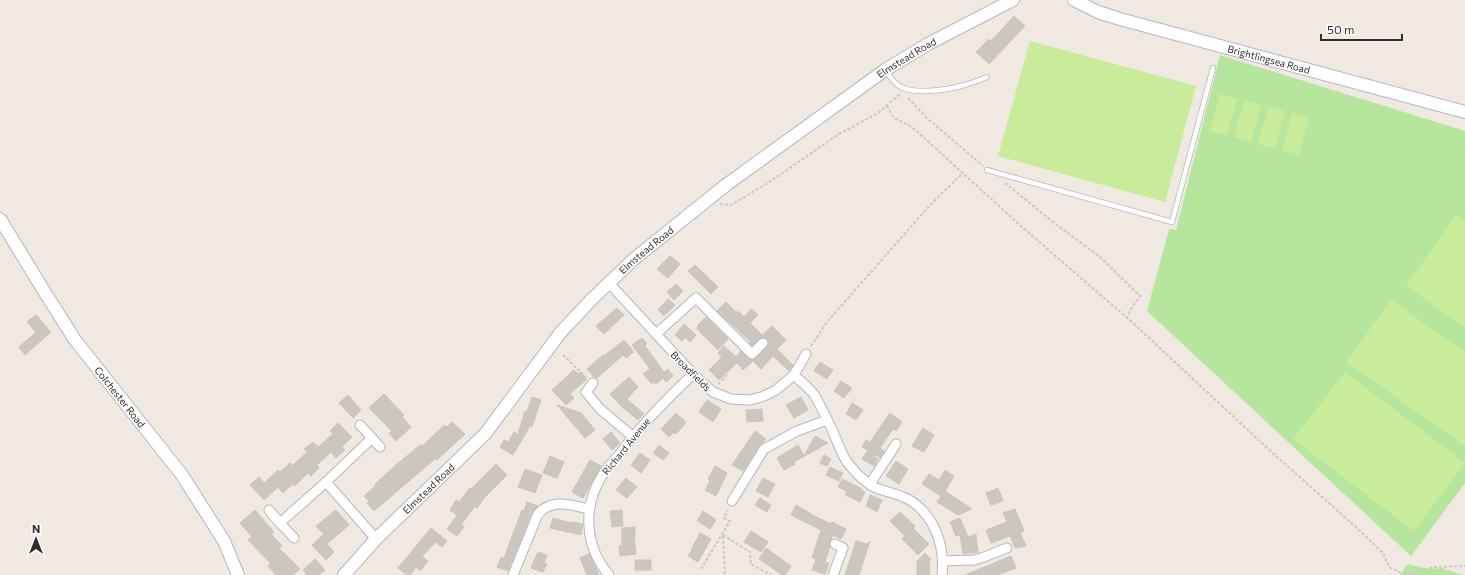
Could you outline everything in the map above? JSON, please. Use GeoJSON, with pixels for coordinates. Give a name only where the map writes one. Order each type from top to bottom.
{"type":"FeatureCollection","features":[{"type":"Feature","properties":{"kind":"street","name":"Elmstead Road"},"geometry":{"type":"LineString","coordinates":[[344,575],[376,539],[485,434],[561,332],[581,309],[634,259],[726,185],[885,70],[928,44],[1013,0]]}},
{"type":"Feature","properties":{"kind":"street","name":"Brightlingsea Road"},"geometry":{"type":"LineString","coordinates":[[1074,0],[1098,12],[1120,19],[1465,112]]}},
{"type":"Feature","properties":{"kind":"street","name":"Colchester Road"},"geometry":{"type":"LineString","coordinates":[[0,219],[76,340],[182,475],[198,498],[224,540],[238,575]]}},
{"type":"Feature","properties":{"kind":"street","name":"Broadfields"},"geometry":{"type":"LineString","coordinates":[[609,283],[693,374],[711,390],[731,399],[750,400],[776,390],[794,375]]}},
{"type":"Feature","properties":{"kind":"street"},"geometry":{"type":"LineString","coordinates":[[656,334],[696,298],[752,354],[763,343]]}},
{"type":"Feature","properties":{"kind":"street"},"geometry":{"type":"LineString","coordinates":[[806,354],[794,375],[814,394],[840,451],[855,472],[870,484],[908,499],[923,512],[932,524],[939,538],[943,561],[942,575]]}},
{"type":"Feature","properties":{"kind":"street","name":"Richard Avenue"},"geometry":{"type":"LineString","coordinates":[[609,575],[596,557],[591,542],[589,510],[594,492],[602,476],[632,436],[659,406],[693,374]]}},
{"type":"Feature","properties":{"kind":"street"},"geometry":{"type":"LineString","coordinates":[[593,383],[586,392],[600,409],[632,436]]}},
{"type":"Feature","properties":{"kind":"street"},"geometry":{"type":"LineString","coordinates":[[732,501],[764,449],[797,431],[827,420]]}},
{"type":"Feature","properties":{"kind":"street"},"geometry":{"type":"LineString","coordinates":[[360,425],[380,447]]}},
{"type":"Feature","properties":{"kind":"street"},"geometry":{"type":"LineString","coordinates":[[280,523],[372,438]]}},
{"type":"Feature","properties":{"kind":"street"},"geometry":{"type":"LineString","coordinates":[[870,484],[896,444]]}},
{"type":"Feature","properties":{"kind":"street"},"geometry":{"type":"LineString","coordinates":[[326,482],[376,539]]}},
{"type":"Feature","properties":{"kind":"street"},"geometry":{"type":"LineString","coordinates":[[513,575],[538,514],[542,509],[548,505],[556,504],[589,510]]}},
{"type":"Feature","properties":{"kind":"street"},"geometry":{"type":"LineString","coordinates":[[269,510],[294,538]]}},
{"type":"Feature","properties":{"kind":"street"},"geometry":{"type":"LineString","coordinates":[[833,575],[843,548],[835,544]]}},
{"type":"Feature","properties":{"kind":"street"},"geometry":{"type":"LineString","coordinates":[[943,561],[974,560],[984,558],[1007,548]]}},
{"type":"Feature","properties":{"kind":"lane"},"geometry":{"type":"LineString","coordinates":[[987,170],[1172,222],[1213,68]]}},
{"type":"Feature","properties":{"kind":"lane"},"geometry":{"type":"LineString","coordinates":[[885,70],[898,86],[908,90],[945,90],[964,86],[987,77]]}},
{"type":"Feature","properties":{"kind":"path"},"geometry":{"type":"LineString","coordinates":[[898,86],[910,102],[987,170]]}},
{"type":"Feature","properties":{"kind":"path"},"geometry":{"type":"LineString","coordinates":[[715,203],[731,205],[768,183],[838,134],[878,114],[903,92]]}},
{"type":"Feature","properties":{"kind":"path"},"geometry":{"type":"LineString","coordinates":[[887,106],[894,118],[912,127],[1022,228],[1126,317],[1266,447],[1359,530],[1383,554],[1389,567],[1410,574],[1434,567],[1465,566]]}},
{"type":"Feature","properties":{"kind":"path"},"geometry":{"type":"LineString","coordinates":[[806,354],[833,317],[931,204],[963,173]]}},
{"type":"Feature","properties":{"kind":"path"},"geometry":{"type":"LineString","coordinates":[[1005,183],[1058,226],[1100,257],[1140,296],[1126,317]]}},
{"type":"Feature","properties":{"kind":"path"},"geometry":{"type":"LineString","coordinates":[[719,365],[720,360],[728,350]]}},
{"type":"Feature","properties":{"kind":"path"},"geometry":{"type":"LineString","coordinates":[[563,355],[593,383]]}},
{"type":"Feature","properties":{"kind":"path"},"geometry":{"type":"LineString","coordinates":[[711,390],[728,374]]}},
{"type":"Feature","properties":{"kind":"path"},"geometry":{"type":"LineString","coordinates":[[701,569],[730,521],[724,518],[732,501]]}},
{"type":"Feature","properties":{"kind":"path"},"geometry":{"type":"LineString","coordinates":[[723,534],[725,575]]}},
{"type":"Feature","properties":{"kind":"path"},"geometry":{"type":"LineString","coordinates":[[723,534],[750,552],[751,564],[771,575]]}},
{"type":"Feature","properties":{"kind":"path"},"geometry":{"type":"LineString","coordinates":[[1395,575],[1398,571]]}},
{"type":"Feature","properties":{"kind":"green space"},"geometry":{"type":"Polygon","coordinates":[[[1030,41],[1196,86],[1165,202],[998,156],[1030,41]]]}},
{"type":"Feature","properties":{"kind":"green space"},"geometry":{"type":"Polygon","coordinates":[[[1220,55],[1465,131],[1465,483],[1411,556],[1147,311],[1169,229],[1176,230],[1220,55]]]}},
{"type":"Feature","properties":{"kind":"green space"},"geometry":{"type":"Polygon","coordinates":[[[1220,94],[1237,99],[1227,135],[1210,131],[1220,94]]]}},
{"type":"Feature","properties":{"kind":"green space"},"geometry":{"type":"Polygon","coordinates":[[[1244,100],[1261,105],[1251,142],[1234,137],[1244,100]]]}},
{"type":"Feature","properties":{"kind":"green space"},"geometry":{"type":"Polygon","coordinates":[[[1268,107],[1285,111],[1275,148],[1258,144],[1268,107]]]}},
{"type":"Feature","properties":{"kind":"green space"},"geometry":{"type":"Polygon","coordinates":[[[1292,113],[1309,118],[1299,155],[1282,150],[1292,113]]]}},
{"type":"Feature","properties":{"kind":"green space"},"geometry":{"type":"Polygon","coordinates":[[[1456,215],[1465,221],[1465,327],[1406,286],[1456,215]]]}},
{"type":"Feature","properties":{"kind":"green space"},"geometry":{"type":"Polygon","coordinates":[[[1391,300],[1465,352],[1465,446],[1346,362],[1391,300]]]}},
{"type":"Feature","properties":{"kind":"green space"},"geometry":{"type":"Polygon","coordinates":[[[1345,372],[1465,463],[1414,531],[1293,439],[1345,372]]]}},
{"type":"Feature","properties":{"kind":"green space"},"geometry":{"type":"Polygon","coordinates":[[[1408,564],[1427,569],[1442,568],[1462,575],[1400,575],[1408,564]]]}},
{"type":"Feature","properties":{"kind":"building"},"geometry":{"type":"Polygon","coordinates":[[[1014,16],[1025,26],[989,64],[976,52],[989,39],[991,41],[1014,16]]]}},
{"type":"Feature","properties":{"kind":"building"},"geometry":{"type":"Polygon","coordinates":[[[670,256],[680,264],[668,278],[657,269],[670,256]]]}},
{"type":"Feature","properties":{"kind":"building"},"geometry":{"type":"Polygon","coordinates":[[[695,265],[718,287],[711,294],[688,271],[695,265]]]}},
{"type":"Feature","properties":{"kind":"building"},"geometry":{"type":"Polygon","coordinates":[[[676,284],[683,291],[674,300],[667,292],[676,284]]]}},
{"type":"Feature","properties":{"kind":"building"},"geometry":{"type":"Polygon","coordinates":[[[668,299],[675,305],[664,316],[658,310],[668,299]]]}},
{"type":"Feature","properties":{"kind":"building"},"geometry":{"type":"Polygon","coordinates":[[[726,302],[737,313],[738,311],[744,317],[751,309],[758,315],[750,323],[762,335],[772,326],[786,340],[777,349],[793,365],[789,371],[773,356],[761,369],[753,361],[743,370],[737,363],[719,380],[709,370],[722,357],[718,353],[724,346],[736,357],[741,351],[748,358],[753,360],[769,344],[767,339],[762,337],[752,346],[749,343],[751,342],[717,311],[726,302]]]}},
{"type":"Feature","properties":{"kind":"building"},"geometry":{"type":"Polygon","coordinates":[[[617,308],[624,315],[604,334],[596,326],[617,308]]]}},
{"type":"Feature","properties":{"kind":"building"},"geometry":{"type":"Polygon","coordinates":[[[36,315],[51,332],[25,355],[19,347],[36,332],[27,322],[36,315]]]}},
{"type":"Feature","properties":{"kind":"building"},"geometry":{"type":"Polygon","coordinates":[[[706,317],[728,339],[718,350],[697,329],[698,325],[706,317]]]}},
{"type":"Feature","properties":{"kind":"building"},"geometry":{"type":"Polygon","coordinates":[[[684,324],[696,335],[690,342],[685,337],[682,341],[675,335],[684,324]]]}},
{"type":"Feature","properties":{"kind":"building"},"geometry":{"type":"Polygon","coordinates":[[[642,338],[647,344],[645,346],[664,372],[668,369],[673,376],[666,382],[663,378],[656,384],[653,382],[652,384],[643,374],[650,369],[632,345],[642,338]]]}},
{"type":"Feature","properties":{"kind":"building"},"geometry":{"type":"Polygon","coordinates":[[[624,340],[634,352],[626,358],[623,355],[597,378],[594,377],[587,369],[624,340]]]}},
{"type":"Feature","properties":{"kind":"building"},"geometry":{"type":"Polygon","coordinates":[[[820,362],[833,370],[827,379],[814,371],[820,362]]]}},
{"type":"Feature","properties":{"kind":"building"},"geometry":{"type":"Polygon","coordinates":[[[574,370],[578,374],[580,372],[587,379],[570,394],[574,398],[566,405],[552,390],[574,370]]]}},
{"type":"Feature","properties":{"kind":"building"},"geometry":{"type":"Polygon","coordinates":[[[629,377],[638,387],[627,399],[644,414],[638,420],[621,406],[610,394],[629,377]]]}},
{"type":"Feature","properties":{"kind":"building"},"geometry":{"type":"Polygon","coordinates":[[[841,381],[852,388],[844,398],[834,391],[841,381]]]}},
{"type":"Feature","properties":{"kind":"building"},"geometry":{"type":"Polygon","coordinates":[[[384,394],[404,415],[402,417],[411,427],[396,441],[389,433],[392,431],[369,408],[384,394]]]}},
{"type":"Feature","properties":{"kind":"building"},"geometry":{"type":"Polygon","coordinates":[[[348,395],[361,410],[353,418],[339,403],[348,395]]]}},
{"type":"Feature","properties":{"kind":"building"},"geometry":{"type":"Polygon","coordinates":[[[532,397],[541,400],[532,427],[530,426],[513,455],[500,447],[504,440],[508,442],[514,432],[518,434],[525,411],[527,412],[532,397]]]}},
{"type":"Feature","properties":{"kind":"building"},"geometry":{"type":"Polygon","coordinates":[[[801,397],[808,410],[794,418],[786,405],[801,397]]]}},
{"type":"Feature","properties":{"kind":"building"},"geometry":{"type":"Polygon","coordinates":[[[707,400],[721,409],[713,422],[699,412],[707,400]]]}},
{"type":"Feature","properties":{"kind":"building"},"geometry":{"type":"Polygon","coordinates":[[[852,403],[863,410],[856,420],[846,414],[852,403]]]}},
{"type":"Feature","properties":{"kind":"building"},"geometry":{"type":"Polygon","coordinates":[[[557,405],[581,413],[595,430],[585,438],[557,405]]]}},
{"type":"Feature","properties":{"kind":"building"},"geometry":{"type":"Polygon","coordinates":[[[762,409],[763,421],[747,422],[746,410],[762,409]]]}},
{"type":"Feature","properties":{"kind":"building"},"geometry":{"type":"Polygon","coordinates":[[[676,413],[685,421],[685,424],[676,434],[674,432],[669,437],[661,429],[676,413]]]}},
{"type":"Feature","properties":{"kind":"building"},"geometry":{"type":"Polygon","coordinates":[[[890,413],[902,422],[896,431],[893,429],[880,448],[884,451],[880,458],[876,455],[874,457],[878,459],[874,466],[862,459],[868,450],[862,447],[866,440],[870,442],[890,413]]]}},
{"type":"Feature","properties":{"kind":"building"},"geometry":{"type":"Polygon","coordinates":[[[452,422],[465,434],[437,460],[436,458],[374,511],[367,503],[369,501],[364,496],[396,465],[420,445],[422,446],[445,425],[447,427],[452,422]]]}},
{"type":"Feature","properties":{"kind":"building"},"geometry":{"type":"Polygon","coordinates":[[[338,423],[352,437],[342,447],[345,450],[336,458],[331,452],[317,465],[319,468],[311,476],[308,473],[295,486],[293,484],[283,493],[278,487],[264,500],[250,485],[259,477],[264,483],[278,470],[280,472],[290,463],[292,466],[307,452],[304,449],[313,442],[318,447],[333,434],[330,431],[338,423]]]}},
{"type":"Feature","properties":{"kind":"building"},"geometry":{"type":"Polygon","coordinates":[[[923,428],[934,435],[924,452],[912,446],[923,428]]]}},
{"type":"Feature","properties":{"kind":"building"},"geometry":{"type":"Polygon","coordinates":[[[755,431],[766,439],[759,446],[743,471],[732,465],[755,431]]]}},
{"type":"Feature","properties":{"kind":"building"},"geometry":{"type":"Polygon","coordinates":[[[611,432],[620,443],[612,450],[603,439],[611,432]]]}},
{"type":"Feature","properties":{"kind":"building"},"geometry":{"type":"Polygon","coordinates":[[[815,436],[828,443],[794,462],[795,464],[784,470],[777,458],[798,445],[804,456],[815,436]]]}},
{"type":"Feature","properties":{"kind":"building"},"geometry":{"type":"Polygon","coordinates":[[[659,445],[669,453],[663,460],[653,453],[659,445]]]}},
{"type":"Feature","properties":{"kind":"building"},"geometry":{"type":"Polygon","coordinates":[[[640,453],[650,460],[641,473],[631,465],[640,453]]]}},
{"type":"Feature","properties":{"kind":"building"},"geometry":{"type":"Polygon","coordinates":[[[824,455],[831,459],[827,466],[820,463],[824,455]]]}},
{"type":"Feature","properties":{"kind":"building"},"geometry":{"type":"Polygon","coordinates":[[[550,456],[564,462],[557,478],[543,473],[550,456]]]}},
{"type":"Feature","properties":{"kind":"building"},"geometry":{"type":"Polygon","coordinates":[[[590,460],[601,466],[583,498],[572,492],[590,460]]]}},
{"type":"Feature","properties":{"kind":"building"},"geometry":{"type":"Polygon","coordinates":[[[896,461],[908,469],[899,484],[886,476],[896,461]]]}},
{"type":"Feature","properties":{"kind":"building"},"geometry":{"type":"Polygon","coordinates":[[[496,464],[507,475],[484,498],[477,508],[475,506],[461,525],[464,527],[457,536],[447,529],[457,515],[450,510],[456,500],[459,502],[470,488],[471,489],[496,464]]]}},
{"type":"Feature","properties":{"kind":"building"},"geometry":{"type":"Polygon","coordinates":[[[715,466],[727,473],[716,496],[705,490],[710,481],[708,479],[715,466]]]}},
{"type":"Feature","properties":{"kind":"building"},"geometry":{"type":"Polygon","coordinates":[[[830,467],[843,473],[839,481],[826,475],[830,467]]]}},
{"type":"Feature","properties":{"kind":"building"},"geometry":{"type":"Polygon","coordinates":[[[525,469],[542,475],[535,493],[518,487],[525,469]]]}},
{"type":"Feature","properties":{"kind":"building"},"geometry":{"type":"Polygon","coordinates":[[[945,470],[954,476],[945,491],[972,509],[958,515],[937,502],[941,496],[922,484],[929,474],[939,480],[945,470]]]}},
{"type":"Feature","properties":{"kind":"building"},"geometry":{"type":"Polygon","coordinates":[[[626,478],[637,487],[627,498],[616,490],[626,478]]]}},
{"type":"Feature","properties":{"kind":"building"},"geometry":{"type":"Polygon","coordinates":[[[763,478],[775,484],[768,497],[756,491],[763,478]]]}},
{"type":"Feature","properties":{"kind":"building"},"geometry":{"type":"Polygon","coordinates":[[[842,479],[865,492],[860,502],[845,495],[847,491],[838,487],[842,479]]]}},
{"type":"Feature","properties":{"kind":"building"},"geometry":{"type":"Polygon","coordinates":[[[998,488],[1003,501],[991,505],[986,493],[998,488]]]}},
{"type":"Feature","properties":{"kind":"building"},"geometry":{"type":"Polygon","coordinates":[[[870,495],[882,500],[877,512],[866,506],[870,495]]]}},
{"type":"Feature","properties":{"kind":"building"},"geometry":{"type":"Polygon","coordinates":[[[760,498],[771,505],[767,512],[755,505],[760,498]]]}},
{"type":"Feature","properties":{"kind":"building"},"geometry":{"type":"Polygon","coordinates":[[[527,502],[538,506],[532,512],[508,571],[497,567],[501,557],[504,558],[522,510],[524,511],[527,502]]]}},
{"type":"Feature","properties":{"kind":"building"},"geometry":{"type":"Polygon","coordinates":[[[796,505],[810,514],[846,529],[841,539],[833,535],[825,562],[829,563],[825,574],[812,570],[816,559],[812,558],[821,530],[791,515],[796,505]]]}},
{"type":"Feature","properties":{"kind":"building"},"geometry":{"type":"Polygon","coordinates":[[[1015,509],[1024,531],[1020,532],[1026,546],[1015,548],[1010,536],[991,543],[986,530],[1007,522],[1003,513],[1015,509]]]}},
{"type":"Feature","properties":{"kind":"building"},"geometry":{"type":"Polygon","coordinates":[[[255,510],[274,532],[271,534],[282,546],[279,548],[300,569],[293,575],[276,575],[268,566],[271,564],[248,540],[252,537],[240,523],[255,510]]]}},
{"type":"Feature","properties":{"kind":"building"},"geometry":{"type":"Polygon","coordinates":[[[336,510],[349,525],[327,544],[334,552],[326,560],[312,545],[324,534],[316,526],[336,510]]]}},
{"type":"Feature","properties":{"kind":"building"},"geometry":{"type":"Polygon","coordinates":[[[622,510],[623,526],[612,527],[610,511],[622,510]]]}},
{"type":"Feature","properties":{"kind":"building"},"geometry":{"type":"Polygon","coordinates":[[[703,511],[716,520],[710,529],[697,521],[703,511]]]}},
{"type":"Feature","properties":{"kind":"building"},"geometry":{"type":"Polygon","coordinates":[[[900,512],[915,526],[913,528],[929,544],[918,555],[902,539],[905,536],[890,521],[900,512]]]}},
{"type":"Feature","properties":{"kind":"building"},"geometry":{"type":"Polygon","coordinates":[[[553,518],[583,524],[581,535],[550,528],[553,518]]]}},
{"type":"Feature","properties":{"kind":"building"},"geometry":{"type":"Polygon","coordinates":[[[960,518],[968,537],[976,534],[978,552],[963,554],[960,535],[956,536],[950,522],[960,518]]]}},
{"type":"Feature","properties":{"kind":"building"},"geometry":{"type":"Polygon","coordinates":[[[635,527],[634,537],[636,554],[620,556],[619,546],[622,546],[622,528],[635,527]]]}},
{"type":"Feature","properties":{"kind":"building"},"geometry":{"type":"Polygon","coordinates":[[[431,528],[447,541],[442,547],[435,542],[422,557],[428,561],[420,571],[416,567],[410,575],[407,575],[398,568],[431,528]]]}},
{"type":"Feature","properties":{"kind":"building"},"geometry":{"type":"Polygon","coordinates":[[[751,531],[768,542],[761,552],[744,542],[751,531]]]}},
{"type":"Feature","properties":{"kind":"building"},"geometry":{"type":"Polygon","coordinates":[[[700,533],[711,539],[698,562],[688,556],[700,533]]]}},
{"type":"Feature","properties":{"kind":"building"},"geometry":{"type":"Polygon","coordinates":[[[856,541],[867,544],[870,541],[859,575],[845,575],[856,541]]]}},
{"type":"Feature","properties":{"kind":"building"},"geometry":{"type":"Polygon","coordinates":[[[766,548],[791,566],[785,575],[782,575],[759,559],[766,548]]]}},
{"type":"Feature","properties":{"kind":"building"},"geometry":{"type":"Polygon","coordinates":[[[538,552],[547,555],[544,563],[547,564],[543,572],[531,568],[538,552]]]}},
{"type":"Feature","properties":{"kind":"building"},"geometry":{"type":"Polygon","coordinates":[[[925,553],[931,559],[929,560],[930,575],[917,575],[917,561],[925,553]]]}},
{"type":"Feature","properties":{"kind":"building"},"geometry":{"type":"Polygon","coordinates":[[[589,554],[599,575],[587,575],[580,558],[589,554]]]}},
{"type":"Feature","properties":{"kind":"building"},"geometry":{"type":"Polygon","coordinates":[[[1011,556],[1016,568],[997,575],[965,575],[1011,556]]]}},
{"type":"Feature","properties":{"kind":"building"},"geometry":{"type":"Polygon","coordinates":[[[315,559],[325,570],[319,575],[307,575],[303,570],[315,559]]]}},
{"type":"Feature","properties":{"kind":"building"},"geometry":{"type":"Polygon","coordinates":[[[635,560],[651,560],[651,570],[635,570],[635,560]]]}}]}
